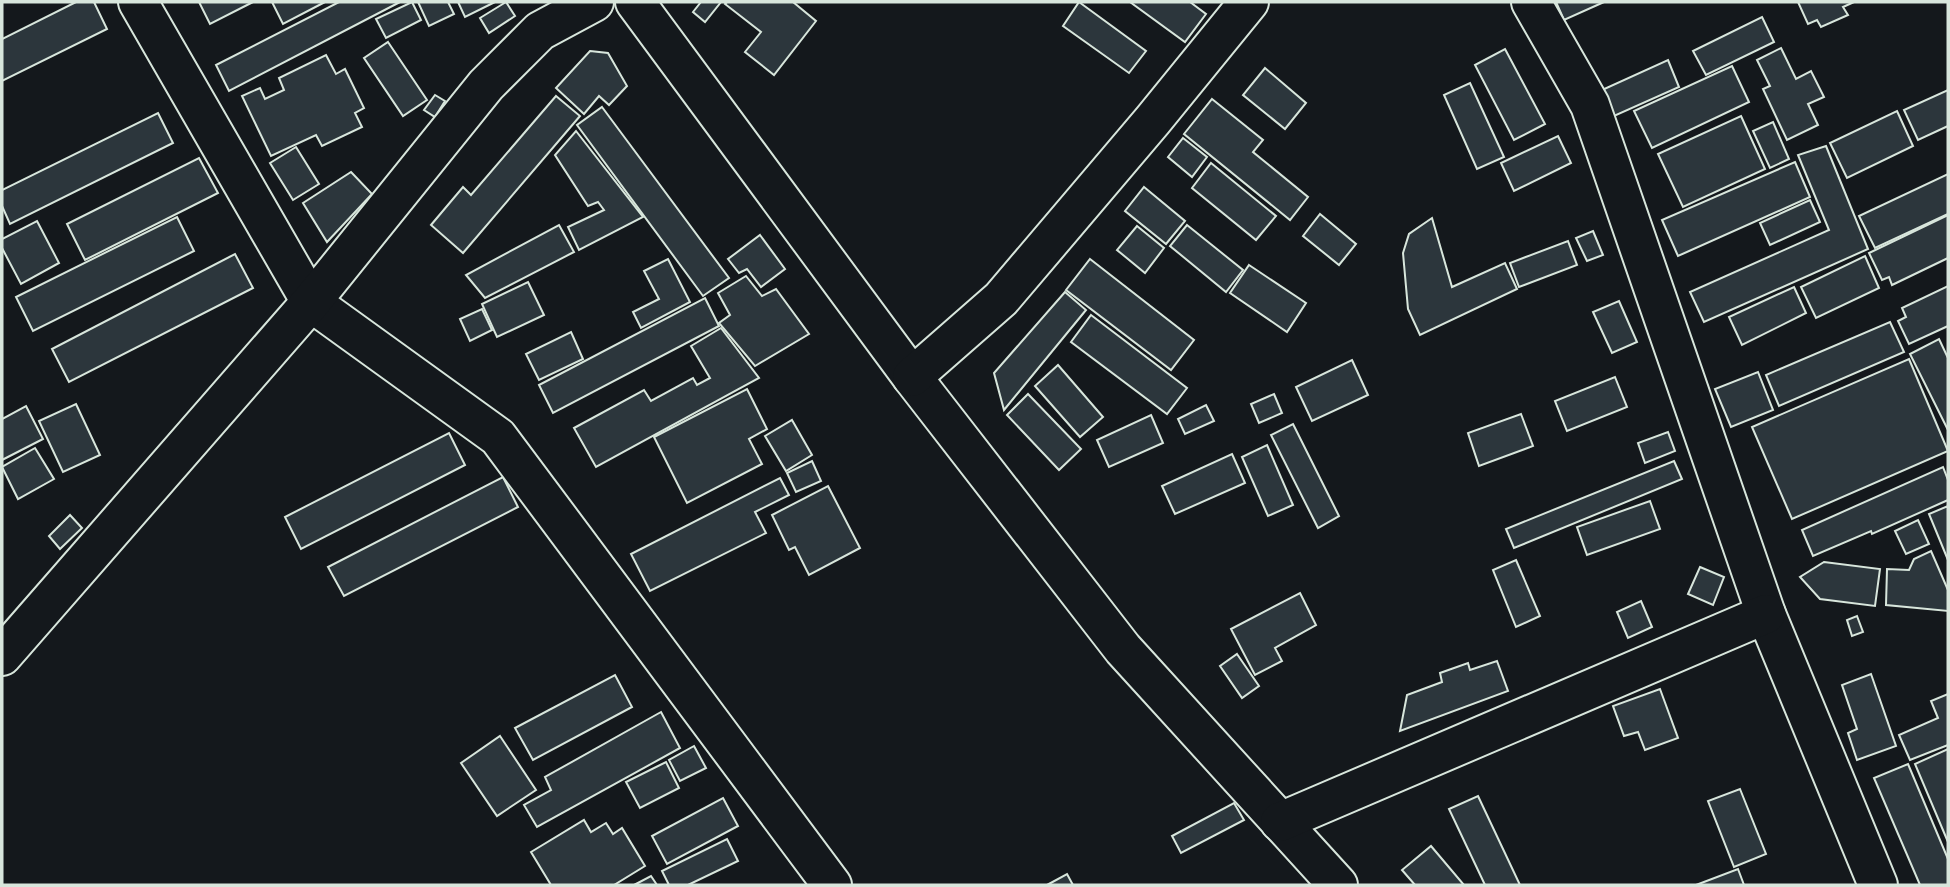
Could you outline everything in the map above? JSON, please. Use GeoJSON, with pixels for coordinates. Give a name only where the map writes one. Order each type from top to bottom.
{"type":"FeatureCollection","features":[{"type":"Feature","properties":{"kind":"street"},"geometry":{"type":"LineString","coordinates":[[138,2],[311,302],[498,437],[832,885]]}},
{"type":"Feature","properties":{"kind":"street"},"geometry":{"type":"LineString","coordinates":[[2,656],[311,302],[486,85],[540,32],[594,2]]}},
{"type":"Feature","properties":{"kind":"street"},"geometry":{"type":"LineString","coordinates":[[635,2],[912,377],[1123,649],[1338,885]]}},
{"type":"Feature","properties":{"kind":"street"},"geometry":{"type":"LineString","coordinates":[[912,377],[1001,299],[1250,2]]}},
{"type":"Feature","properties":{"kind":"street"},"geometry":{"type":"LineString","coordinates":[[1531,2],[1590,106],[1766,614],[1878,885]]}},
{"type":"Feature","properties":{"kind":"street"},"geometry":{"type":"LineString","coordinates":[[1280,822],[1766,614]]}},
{"type":"Feature","properties":{"kind":"building"},"geometry":{"type":"Polygon","coordinates":[[[76,2],[94,2],[107,29],[2,81],[2,39],[76,2]]]}},
{"type":"Feature","properties":{"kind":"building"},"geometry":{"type":"Polygon","coordinates":[[[199,2],[253,2],[210,24],[199,2]]]}},
{"type":"Feature","properties":{"kind":"building"},"geometry":{"type":"Polygon","coordinates":[[[272,2],[325,2],[283,24],[272,2]]]}},
{"type":"Feature","properties":{"kind":"building"},"geometry":{"type":"Polygon","coordinates":[[[339,2],[400,2],[229,91],[216,65],[339,2]]]}},
{"type":"Feature","properties":{"kind":"building"},"geometry":{"type":"Polygon","coordinates":[[[412,2],[421,20],[386,38],[376,19],[412,2]]]}},
{"type":"Feature","properties":{"kind":"building"},"geometry":{"type":"Polygon","coordinates":[[[418,2],[448,2],[454,14],[429,26],[418,2]]]}},
{"type":"Feature","properties":{"kind":"building"},"geometry":{"type":"Polygon","coordinates":[[[458,2],[495,2],[465,17],[458,2]]]}},
{"type":"Feature","properties":{"kind":"building"},"geometry":{"type":"Polygon","coordinates":[[[506,2],[515,16],[489,33],[480,18],[506,2]]]}},
{"type":"Feature","properties":{"kind":"building"},"geometry":{"type":"Polygon","coordinates":[[[701,2],[721,2],[705,22],[693,12],[701,2]]]}},
{"type":"Feature","properties":{"kind":"building"},"geometry":{"type":"Polygon","coordinates":[[[793,2],[816,21],[774,75],[745,52],[761,32],[725,4],[793,2]]]}},
{"type":"Feature","properties":{"kind":"building"},"geometry":{"type":"Polygon","coordinates":[[[1079,2],[1146,51],[1129,73],[1063,26],[1079,2]]]}},
{"type":"Feature","properties":{"kind":"building"},"geometry":{"type":"Polygon","coordinates":[[[1130,2],[1190,2],[1206,14],[1185,42],[1130,2]]]}},
{"type":"Feature","properties":{"kind":"building"},"geometry":{"type":"Polygon","coordinates":[[[1556,2],[1604,2],[1564,20],[1556,2]]]}},
{"type":"Feature","properties":{"kind":"building"},"geometry":{"type":"Polygon","coordinates":[[[1798,2],[1854,2],[1843,7],[1848,15],[1821,27],[1817,20],[1808,24],[1798,2]]]}},
{"type":"Feature","properties":{"kind":"building"},"geometry":{"type":"Polygon","coordinates":[[[1762,17],[1774,42],[1706,75],[1693,51],[1762,17]]]}},
{"type":"Feature","properties":{"kind":"building"},"geometry":{"type":"Polygon","coordinates":[[[388,42],[427,100],[403,116],[364,58],[388,42]]]}},
{"type":"Feature","properties":{"kind":"building"},"geometry":{"type":"Polygon","coordinates":[[[1781,48],[1796,79],[1811,71],[1824,97],[1808,104],[1818,125],[1787,140],[1763,89],[1770,86],[1757,60],[1781,48]]]}},
{"type":"Feature","properties":{"kind":"building"},"geometry":{"type":"Polygon","coordinates":[[[1505,49],[1545,124],[1514,140],[1475,65],[1505,49]]]}},
{"type":"Feature","properties":{"kind":"building"},"geometry":{"type":"Polygon","coordinates":[[[590,51],[608,53],[627,86],[609,105],[599,96],[584,114],[556,88],[590,51]]]}},
{"type":"Feature","properties":{"kind":"building"},"geometry":{"type":"Polygon","coordinates":[[[326,55],[336,74],[345,69],[364,108],[355,113],[362,127],[322,146],[316,135],[271,156],[242,96],[260,88],[265,99],[284,90],[279,78],[326,55]]]}},
{"type":"Feature","properties":{"kind":"building"},"geometry":{"type":"Polygon","coordinates":[[[1668,60],[1679,87],[1614,116],[1602,90],[1668,60]]]}},
{"type":"Feature","properties":{"kind":"building"},"geometry":{"type":"Polygon","coordinates":[[[1732,66],[1749,102],[1652,148],[1634,111],[1732,66]]]}},
{"type":"Feature","properties":{"kind":"building"},"geometry":{"type":"Polygon","coordinates":[[[1265,68],[1306,103],[1285,129],[1243,95],[1265,68]]]}},
{"type":"Feature","properties":{"kind":"building"},"geometry":{"type":"Polygon","coordinates":[[[1470,83],[1504,157],[1477,169],[1444,95],[1470,83]]]}},
{"type":"Feature","properties":{"kind":"building"},"geometry":{"type":"Polygon","coordinates":[[[1948,90],[1948,126],[1918,140],[1904,110],[1948,90]]]}},
{"type":"Feature","properties":{"kind":"building"},"geometry":{"type":"Polygon","coordinates":[[[435,95],[445,101],[435,117],[424,110],[435,95]]]}},
{"type":"Feature","properties":{"kind":"building"},"geometry":{"type":"Polygon","coordinates":[[[556,96],[580,116],[463,253],[431,225],[463,187],[471,195],[556,96]]]}},
{"type":"Feature","properties":{"kind":"building"},"geometry":{"type":"Polygon","coordinates":[[[1212,99],[1263,140],[1253,152],[1308,197],[1290,220],[1184,134],[1212,99]]]}},
{"type":"Feature","properties":{"kind":"building"},"geometry":{"type":"Polygon","coordinates":[[[602,107],[729,278],[703,296],[577,125],[602,107]]]}},
{"type":"Feature","properties":{"kind":"building"},"geometry":{"type":"Polygon","coordinates":[[[1897,111],[1913,146],[1847,178],[1830,143],[1897,111]]]}},
{"type":"Feature","properties":{"kind":"building"},"geometry":{"type":"Polygon","coordinates":[[[158,113],[173,143],[10,224],[2,206],[2,190],[158,113]]]}},
{"type":"Feature","properties":{"kind":"building"},"geometry":{"type":"Polygon","coordinates":[[[1741,116],[1765,169],[1683,207],[1658,154],[1741,116]]]}},
{"type":"Feature","properties":{"kind":"building"},"geometry":{"type":"Polygon","coordinates":[[[1773,122],[1789,159],[1770,168],[1753,131],[1773,122]]]}},
{"type":"Feature","properties":{"kind":"building"},"geometry":{"type":"Polygon","coordinates":[[[576,131],[643,217],[579,250],[568,227],[604,210],[598,202],[588,206],[555,155],[576,131]]]}},
{"type":"Feature","properties":{"kind":"building"},"geometry":{"type":"Polygon","coordinates":[[[1558,136],[1571,163],[1514,191],[1501,163],[1558,136]]]}},
{"type":"Feature","properties":{"kind":"building"},"geometry":{"type":"Polygon","coordinates":[[[1183,138],[1207,157],[1192,177],[1168,157],[1183,138]]]}},
{"type":"Feature","properties":{"kind":"building"},"geometry":{"type":"Polygon","coordinates":[[[1826,146],[1868,249],[1704,322],[1690,292],[1829,230],[1798,155],[1826,146]]]}},
{"type":"Feature","properties":{"kind":"building"},"geometry":{"type":"Polygon","coordinates":[[[296,147],[319,184],[293,200],[270,163],[296,147]]]}},
{"type":"Feature","properties":{"kind":"building"},"geometry":{"type":"Polygon","coordinates":[[[199,158],[218,193],[85,260],[67,224],[199,158]]]}},
{"type":"Feature","properties":{"kind":"building"},"geometry":{"type":"Polygon","coordinates":[[[1795,162],[1810,197],[1678,256],[1662,220],[1795,162]]]}},
{"type":"Feature","properties":{"kind":"building"},"geometry":{"type":"Polygon","coordinates":[[[1211,163],[1276,216],[1256,240],[1192,188],[1211,163]]]}},
{"type":"Feature","properties":{"kind":"building"},"geometry":{"type":"Polygon","coordinates":[[[351,172],[372,194],[327,242],[303,203],[351,172]]]}},
{"type":"Feature","properties":{"kind":"building"},"geometry":{"type":"Polygon","coordinates":[[[1948,174],[1948,214],[1875,248],[1859,216],[1948,174]]]}},
{"type":"Feature","properties":{"kind":"building"},"geometry":{"type":"Polygon","coordinates":[[[1144,187],[1185,221],[1166,244],[1125,211],[1144,187]]]}},
{"type":"Feature","properties":{"kind":"building"},"geometry":{"type":"Polygon","coordinates":[[[1810,200],[1820,222],[1770,245],[1760,223],[1810,200]]]}},
{"type":"Feature","properties":{"kind":"building"},"geometry":{"type":"Polygon","coordinates":[[[1320,214],[1356,244],[1339,265],[1303,236],[1320,214]]]}},
{"type":"Feature","properties":{"kind":"building"},"geometry":{"type":"Polygon","coordinates":[[[1948,215],[1948,258],[1892,285],[1889,277],[1882,280],[1869,253],[1948,215]]]}},
{"type":"Feature","properties":{"kind":"building"},"geometry":{"type":"Polygon","coordinates":[[[177,217],[194,251],[33,331],[16,297],[177,217]]]}},
{"type":"Feature","properties":{"kind":"building"},"geometry":{"type":"Polygon","coordinates":[[[1432,218],[1452,287],[1505,263],[1517,289],[1420,335],[1408,309],[1403,253],[1409,234],[1432,218]]]}},
{"type":"Feature","properties":{"kind":"building"},"geometry":{"type":"Polygon","coordinates":[[[37,221],[59,263],[21,284],[2,248],[2,239],[37,221]]]}},
{"type":"Feature","properties":{"kind":"building"},"geometry":{"type":"Polygon","coordinates":[[[559,225],[574,252],[485,298],[466,275],[559,225]]]}},
{"type":"Feature","properties":{"kind":"building"},"geometry":{"type":"Polygon","coordinates":[[[1187,225],[1243,270],[1226,292],[1170,246],[1187,225]]]}},
{"type":"Feature","properties":{"kind":"building"},"geometry":{"type":"Polygon","coordinates":[[[1137,226],[1164,248],[1145,273],[1117,250],[1137,226]]]}},
{"type":"Feature","properties":{"kind":"building"},"geometry":{"type":"Polygon","coordinates":[[[1593,231],[1603,255],[1587,261],[1576,238],[1593,231]]]}},
{"type":"Feature","properties":{"kind":"building"},"geometry":{"type":"Polygon","coordinates":[[[760,235],[785,269],[761,287],[747,269],[739,273],[728,259],[760,235]]]}},
{"type":"Feature","properties":{"kind":"building"},"geometry":{"type":"Polygon","coordinates":[[[1568,241],[1577,265],[1519,287],[1510,263],[1568,241]]]}},
{"type":"Feature","properties":{"kind":"building"},"geometry":{"type":"Polygon","coordinates":[[[235,254],[253,288],[69,382],[52,349],[235,254]]]}},
{"type":"Feature","properties":{"kind":"building"},"geometry":{"type":"Polygon","coordinates":[[[1865,256],[1879,288],[1816,318],[1801,287],[1865,256]]]}},
{"type":"Feature","properties":{"kind":"building"},"geometry":{"type":"Polygon","coordinates":[[[668,259],[690,302],[641,328],[633,312],[659,299],[644,271],[668,259]]]}},
{"type":"Feature","properties":{"kind":"building"},"geometry":{"type":"Polygon","coordinates":[[[1090,259],[1194,340],[1171,370],[1066,290],[1090,259]]]}},
{"type":"Feature","properties":{"kind":"building"},"geometry":{"type":"Polygon","coordinates":[[[1249,265],[1306,303],[1287,332],[1230,293],[1249,265]]]}},
{"type":"Feature","properties":{"kind":"building"},"geometry":{"type":"Polygon","coordinates":[[[746,276],[762,296],[776,289],[809,334],[755,366],[719,323],[730,315],[718,293],[746,276]]]}},
{"type":"Feature","properties":{"kind":"building"},"geometry":{"type":"Polygon","coordinates":[[[528,282],[544,315],[497,337],[482,304],[528,282]]]}},
{"type":"Feature","properties":{"kind":"building"},"geometry":{"type":"Polygon","coordinates":[[[1948,286],[1948,326],[1909,344],[1898,321],[1906,317],[1902,308],[1948,286]]]}},
{"type":"Feature","properties":{"kind":"building"},"geometry":{"type":"Polygon","coordinates":[[[1794,287],[1806,313],[1742,345],[1729,317],[1794,287]]]}},
{"type":"Feature","properties":{"kind":"building"},"geometry":{"type":"Polygon","coordinates":[[[1065,292],[1086,310],[1004,410],[994,373],[1065,292]]]}},
{"type":"Feature","properties":{"kind":"building"},"geometry":{"type":"Polygon","coordinates":[[[705,298],[719,326],[553,413],[539,385],[705,298]]]}},
{"type":"Feature","properties":{"kind":"building"},"geometry":{"type":"Polygon","coordinates":[[[1619,301],[1637,342],[1612,353],[1593,312],[1619,301]]]}},
{"type":"Feature","properties":{"kind":"building"},"geometry":{"type":"Polygon","coordinates":[[[482,309],[492,330],[470,341],[460,319],[482,309]]]}},
{"type":"Feature","properties":{"kind":"building"},"geometry":{"type":"Polygon","coordinates":[[[1091,315],[1187,388],[1167,414],[1071,342],[1091,315]]]}},
{"type":"Feature","properties":{"kind":"building"},"geometry":{"type":"Polygon","coordinates":[[[1890,322],[1904,352],[1779,406],[1766,375],[1890,322]]]}},
{"type":"Feature","properties":{"kind":"building"},"geometry":{"type":"Polygon","coordinates":[[[721,328],[759,378],[596,467],[574,428],[644,390],[651,401],[693,378],[697,385],[710,378],[691,346],[721,328]]]}},
{"type":"Feature","properties":{"kind":"building"},"geometry":{"type":"Polygon","coordinates":[[[571,332],[583,359],[539,380],[526,354],[571,332]]]}},
{"type":"Feature","properties":{"kind":"building"},"geometry":{"type":"Polygon","coordinates":[[[1939,339],[1948,358],[1948,430],[1910,354],[1939,339]]]}},
{"type":"Feature","properties":{"kind":"building"},"geometry":{"type":"Polygon","coordinates":[[[1909,359],[1948,451],[1792,519],[1752,427],[1909,359]]]}},
{"type":"Feature","properties":{"kind":"building"},"geometry":{"type":"Polygon","coordinates":[[[1352,360],[1368,395],[1312,421],[1296,387],[1352,360]]]}},
{"type":"Feature","properties":{"kind":"building"},"geometry":{"type":"Polygon","coordinates":[[[1058,365],[1103,417],[1080,437],[1035,386],[1058,365]]]}},
{"type":"Feature","properties":{"kind":"building"},"geometry":{"type":"Polygon","coordinates":[[[1758,372],[1773,410],[1731,427],[1715,389],[1758,372]]]}},
{"type":"Feature","properties":{"kind":"building"},"geometry":{"type":"Polygon","coordinates":[[[1615,377],[1627,407],[1567,431],[1555,401],[1615,377]]]}},
{"type":"Feature","properties":{"kind":"building"},"geometry":{"type":"Polygon","coordinates":[[[747,389],[767,429],[749,439],[762,464],[687,503],[654,437],[747,389]]]}},
{"type":"Feature","properties":{"kind":"building"},"geometry":{"type":"Polygon","coordinates":[[[1028,394],[1081,449],[1059,470],[1007,415],[1028,394]]]}},
{"type":"Feature","properties":{"kind":"building"},"geometry":{"type":"Polygon","coordinates":[[[1274,394],[1282,413],[1259,423],[1251,404],[1274,394]]]}},
{"type":"Feature","properties":{"kind":"building"},"geometry":{"type":"Polygon","coordinates":[[[76,404],[100,455],[63,472],[39,421],[76,404]]]}},
{"type":"Feature","properties":{"kind":"building"},"geometry":{"type":"Polygon","coordinates":[[[1206,405],[1214,421],[1185,434],[1178,419],[1206,405]]]}},
{"type":"Feature","properties":{"kind":"building"},"geometry":{"type":"Polygon","coordinates":[[[26,406],[43,439],[2,460],[2,419],[26,406]]]}},
{"type":"Feature","properties":{"kind":"building"},"geometry":{"type":"Polygon","coordinates":[[[1521,414],[1533,446],[1479,466],[1468,433],[1521,414]]]}},
{"type":"Feature","properties":{"kind":"building"},"geometry":{"type":"Polygon","coordinates":[[[1151,415],[1163,443],[1109,467],[1097,440],[1151,415]]]}},
{"type":"Feature","properties":{"kind":"building"},"geometry":{"type":"Polygon","coordinates":[[[792,420],[812,455],[786,471],[765,436],[792,420]]]}},
{"type":"Feature","properties":{"kind":"building"},"geometry":{"type":"Polygon","coordinates":[[[1293,424],[1339,516],[1318,528],[1271,435],[1293,424]]]}},
{"type":"Feature","properties":{"kind":"building"},"geometry":{"type":"Polygon","coordinates":[[[1668,432],[1675,451],[1645,463],[1638,443],[1668,432]]]}},
{"type":"Feature","properties":{"kind":"building"},"geometry":{"type":"Polygon","coordinates":[[[449,433],[465,465],[301,549],[285,517],[449,433]]]}},
{"type":"Feature","properties":{"kind":"building"},"geometry":{"type":"Polygon","coordinates":[[[1267,445],[1293,505],[1268,516],[1242,457],[1267,445]]]}},
{"type":"Feature","properties":{"kind":"building"},"geometry":{"type":"Polygon","coordinates":[[[35,448],[54,479],[18,499],[2,467],[35,448]]]}},
{"type":"Feature","properties":{"kind":"building"},"geometry":{"type":"Polygon","coordinates":[[[1232,454],[1245,483],[1175,514],[1162,486],[1232,454]]]}},
{"type":"Feature","properties":{"kind":"building"},"geometry":{"type":"Polygon","coordinates":[[[812,461],[821,481],[796,492],[787,473],[812,461]]]}},
{"type":"Feature","properties":{"kind":"building"},"geometry":{"type":"Polygon","coordinates":[[[1674,461],[1682,479],[1514,548],[1506,529],[1674,461]]]}},
{"type":"Feature","properties":{"kind":"building"},"geometry":{"type":"Polygon","coordinates":[[[1943,467],[1948,480],[1948,500],[1872,534],[1871,531],[1813,556],[1802,530],[1943,467]]]}},
{"type":"Feature","properties":{"kind":"building"},"geometry":{"type":"Polygon","coordinates":[[[503,477],[518,507],[344,596],[328,567],[503,477]]]}},
{"type":"Feature","properties":{"kind":"building"},"geometry":{"type":"Polygon","coordinates":[[[780,478],[789,495],[755,512],[766,533],[650,591],[631,554],[780,478]]]}},
{"type":"Feature","properties":{"kind":"building"},"geometry":{"type":"Polygon","coordinates":[[[828,486],[860,548],[809,575],[795,547],[789,550],[772,515],[828,486]]]}},
{"type":"Feature","properties":{"kind":"building"},"geometry":{"type":"Polygon","coordinates":[[[1650,501],[1660,529],[1587,555],[1577,527],[1650,501]]]}},
{"type":"Feature","properties":{"kind":"building"},"geometry":{"type":"Polygon","coordinates":[[[1948,506],[1948,560],[1929,514],[1948,506]]]}},
{"type":"Feature","properties":{"kind":"building"},"geometry":{"type":"Polygon","coordinates":[[[70,515],[82,528],[60,549],[49,536],[70,515]]]}},
{"type":"Feature","properties":{"kind":"building"},"geometry":{"type":"Polygon","coordinates":[[[1918,520],[1929,544],[1906,554],[1895,531],[1918,520]]]}},
{"type":"Feature","properties":{"kind":"building"},"geometry":{"type":"Polygon","coordinates":[[[1931,551],[1948,590],[1948,611],[1886,605],[1887,569],[1909,570],[1914,559],[1931,551]]]}},
{"type":"Feature","properties":{"kind":"building"},"geometry":{"type":"Polygon","coordinates":[[[1516,560],[1540,616],[1516,627],[1493,570],[1516,560]]]}},
{"type":"Feature","properties":{"kind":"building"},"geometry":{"type":"Polygon","coordinates":[[[1824,562],[1880,569],[1875,606],[1820,599],[1800,577],[1824,562]]]}},
{"type":"Feature","properties":{"kind":"building"},"geometry":{"type":"Polygon","coordinates":[[[1700,567],[1724,577],[1713,605],[1688,594],[1700,567]]]}},
{"type":"Feature","properties":{"kind":"building"},"geometry":{"type":"Polygon","coordinates":[[[1300,593],[1316,625],[1275,648],[1282,661],[1255,675],[1231,629],[1300,593]]]}},
{"type":"Feature","properties":{"kind":"building"},"geometry":{"type":"Polygon","coordinates":[[[1641,601],[1652,627],[1628,638],[1617,612],[1641,601]]]}},
{"type":"Feature","properties":{"kind":"building"},"geometry":{"type":"Polygon","coordinates":[[[1857,616],[1863,632],[1852,636],[1847,620],[1857,616]]]}},
{"type":"Feature","properties":{"kind":"building"},"geometry":{"type":"Polygon","coordinates":[[[1237,654],[1259,686],[1242,698],[1220,666],[1237,654]]]}},
{"type":"Feature","properties":{"kind":"building"},"geometry":{"type":"Polygon","coordinates":[[[1497,661],[1508,691],[1400,731],[1407,695],[1442,682],[1440,673],[1468,663],[1470,670],[1497,661]]]}},
{"type":"Feature","properties":{"kind":"building"},"geometry":{"type":"Polygon","coordinates":[[[1871,674],[1896,746],[1857,760],[1848,733],[1857,729],[1842,685],[1871,674]]]}},
{"type":"Feature","properties":{"kind":"building"},"geometry":{"type":"Polygon","coordinates":[[[615,675],[632,707],[533,760],[515,728],[615,675]]]}},
{"type":"Feature","properties":{"kind":"building"},"geometry":{"type":"Polygon","coordinates":[[[1660,689],[1678,738],[1645,750],[1638,732],[1624,736],[1613,706],[1660,689]]]}},
{"type":"Feature","properties":{"kind":"building"},"geometry":{"type":"Polygon","coordinates":[[[1948,694],[1948,745],[1910,760],[1899,735],[1938,718],[1931,701],[1948,694]]]}},
{"type":"Feature","properties":{"kind":"building"},"geometry":{"type":"Polygon","coordinates":[[[661,712],[680,748],[537,827],[524,805],[551,790],[545,777],[661,712]]]}},
{"type":"Feature","properties":{"kind":"building"},"geometry":{"type":"Polygon","coordinates":[[[500,736],[536,790],[497,816],[461,763],[500,736]]]}},
{"type":"Feature","properties":{"kind":"building"},"geometry":{"type":"Polygon","coordinates":[[[694,746],[706,768],[680,781],[669,760],[694,746]]]}},
{"type":"Feature","properties":{"kind":"building"},"geometry":{"type":"Polygon","coordinates":[[[1948,749],[1948,842],[1915,764],[1948,749]]]}},
{"type":"Feature","properties":{"kind":"building"},"geometry":{"type":"Polygon","coordinates":[[[666,762],[679,788],[640,808],[626,782],[666,762]]]}},
{"type":"Feature","properties":{"kind":"building"},"geometry":{"type":"Polygon","coordinates":[[[1908,764],[1948,859],[1948,885],[1920,885],[1874,778],[1908,764]]]}},
{"type":"Feature","properties":{"kind":"building"},"geometry":{"type":"Polygon","coordinates":[[[1740,789],[1766,854],[1734,867],[1708,801],[1740,789]]]}},
{"type":"Feature","properties":{"kind":"building"},"geometry":{"type":"Polygon","coordinates":[[[1478,796],[1520,885],[1485,885],[1449,809],[1478,796]]]}},
{"type":"Feature","properties":{"kind":"building"},"geometry":{"type":"Polygon","coordinates":[[[723,798],[738,826],[667,864],[652,836],[723,798]]]}},
{"type":"Feature","properties":{"kind":"building"},"geometry":{"type":"Polygon","coordinates":[[[1234,803],[1244,820],[1181,853],[1172,836],[1234,803]]]}},
{"type":"Feature","properties":{"kind":"building"},"geometry":{"type":"Polygon","coordinates":[[[584,820],[591,832],[606,823],[613,834],[622,828],[645,866],[614,885],[551,885],[531,852],[584,820]]]}},
{"type":"Feature","properties":{"kind":"building"},"geometry":{"type":"Polygon","coordinates":[[[727,839],[738,861],[688,885],[669,885],[662,871],[727,839]]]}},
{"type":"Feature","properties":{"kind":"building"},"geometry":{"type":"Polygon","coordinates":[[[1431,846],[1464,885],[1415,885],[1402,870],[1431,846]]]}},
{"type":"Feature","properties":{"kind":"building"},"geometry":{"type":"Polygon","coordinates":[[[1738,869],[1744,885],[1696,885],[1738,869]]]}},
{"type":"Feature","properties":{"kind":"building"},"geometry":{"type":"Polygon","coordinates":[[[1067,874],[1073,885],[1047,885],[1067,874]]]}},
{"type":"Feature","properties":{"kind":"building"},"geometry":{"type":"Polygon","coordinates":[[[651,876],[657,885],[634,885],[651,876]]]}}]}
